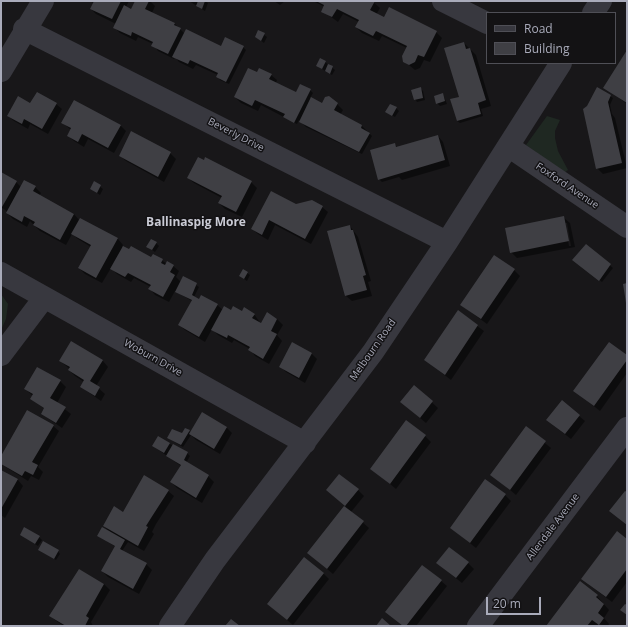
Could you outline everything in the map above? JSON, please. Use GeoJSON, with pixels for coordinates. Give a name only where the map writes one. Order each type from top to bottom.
{"type":"FeatureCollection","features":[{"type":"Feature","properties":{"kind":"street"},"geometry":{"type":"LineString","coordinates":[[1,71],[24,29],[43,1]]}},
{"type":"Feature","properties":{"kind":"street"},"geometry":{"type":"LineString","coordinates":[[443,1],[486,22]]}},
{"type":"Feature","properties":{"kind":"street"},"geometry":{"type":"LineString","coordinates":[[594,12],[601,1]]}},
{"type":"Feature","properties":{"kind":"street","name":"Beverly Drive"},"geometry":{"type":"LineString","coordinates":[[24,29],[447,242]]}},
{"type":"Feature","properties":{"kind":"street","name":"Melbourn Road"},"geometry":{"type":"LineString","coordinates":[[170,626],[215,560],[373,352],[447,242],[560,64]]}},
{"type":"Feature","properties":{"kind":"street","name":"Foxford Avenue"},"geometry":{"type":"LineString","coordinates":[[508,146],[627,227]]}},
{"type":"Feature","properties":{"kind":"street","name":"Woburn Drive"},"geometry":{"type":"LineString","coordinates":[[1,273],[305,443]]}},
{"type":"Feature","properties":{"kind":"street"},"geometry":{"type":"LineString","coordinates":[[1,355],[44,298]]}},
{"type":"Feature","properties":{"kind":"street","name":"Allendale Avenue"},"geometry":{"type":"LineString","coordinates":[[478,626],[627,428]]}},
{"type":"Feature","properties":{"kind":"shaded area"},"geometry":{"type":"Polygon","coordinates":[[[547,116],[560,120],[555,131],[555,138],[558,151],[568,170],[564,173],[526,145],[547,116]]]}},
{"type":"Feature","properties":{"kind":"shaded area"},"geometry":{"type":"Polygon","coordinates":[[[1,294],[8,304],[6,319],[1,330],[1,294]]]}},
{"type":"Feature","properties":{"kind":"building"},"geometry":{"type":"Polygon","coordinates":[[[94,1],[121,1],[112,19],[90,9],[94,1]]]}},
{"type":"Feature","properties":{"kind":"building"},"geometry":{"type":"Polygon","coordinates":[[[135,1],[149,1],[145,9],[175,23],[174,25],[181,28],[168,54],[151,46],[153,42],[132,32],[131,36],[113,28],[124,5],[131,9],[135,1]]]}},
{"type":"Feature","properties":{"kind":"building"},"geometry":{"type":"Polygon","coordinates":[[[198,1],[205,1],[202,9],[196,6],[198,1]]]}},
{"type":"Feature","properties":{"kind":"building"},"geometry":{"type":"Polygon","coordinates":[[[316,1],[375,1],[370,10],[384,17],[389,7],[437,31],[424,57],[418,55],[415,62],[409,65],[403,62],[402,56],[407,46],[376,31],[373,36],[355,27],[359,20],[337,9],[332,17],[321,12],[324,5],[316,1]]]}},
{"type":"Feature","properties":{"kind":"building"},"geometry":{"type":"Polygon","coordinates":[[[186,29],[221,46],[225,37],[244,46],[226,82],[216,77],[218,73],[190,60],[188,64],[172,57],[186,29]]]}},
{"type":"Feature","properties":{"kind":"building"},"geometry":{"type":"Polygon","coordinates":[[[258,30],[265,33],[261,41],[255,37],[258,30]]]}},
{"type":"Feature","properties":{"kind":"building"},"geometry":{"type":"Polygon","coordinates":[[[464,42],[466,49],[470,48],[486,100],[478,103],[481,114],[457,121],[450,99],[459,97],[444,48],[464,42]]]}},
{"type":"Feature","properties":{"kind":"building"},"geometry":{"type":"Polygon","coordinates":[[[627,50],[627,103],[603,88],[627,50]]]}},
{"type":"Feature","properties":{"kind":"building"},"geometry":{"type":"Polygon","coordinates":[[[320,58],[326,61],[322,69],[316,66],[320,58]]]}},
{"type":"Feature","properties":{"kind":"building"},"geometry":{"type":"Polygon","coordinates":[[[328,64],[333,66],[330,74],[325,71],[328,64]]]}},
{"type":"Feature","properties":{"kind":"building"},"geometry":{"type":"Polygon","coordinates":[[[248,68],[257,72],[259,68],[272,74],[269,79],[296,92],[300,84],[311,89],[294,123],[283,117],[285,114],[255,100],[252,106],[234,97],[248,68]]]}},
{"type":"Feature","properties":{"kind":"building"},"geometry":{"type":"Polygon","coordinates":[[[421,87],[423,98],[414,100],[411,90],[421,87]]]}},
{"type":"Feature","properties":{"kind":"building"},"geometry":{"type":"Polygon","coordinates":[[[597,87],[611,95],[608,102],[622,163],[596,169],[583,109],[587,106],[597,87]]]}},
{"type":"Feature","properties":{"kind":"building"},"geometry":{"type":"Polygon","coordinates":[[[37,92],[57,103],[42,129],[24,119],[22,124],[7,116],[18,96],[30,103],[37,92]]]}},
{"type":"Feature","properties":{"kind":"building"},"geometry":{"type":"Polygon","coordinates":[[[443,93],[445,101],[436,104],[434,96],[443,93]]]}},
{"type":"Feature","properties":{"kind":"building"},"geometry":{"type":"Polygon","coordinates":[[[329,96],[338,103],[334,110],[362,125],[361,128],[370,133],[359,152],[299,122],[311,97],[322,103],[325,97],[329,96]]]}},
{"type":"Feature","properties":{"kind":"building"},"geometry":{"type":"Polygon","coordinates":[[[74,100],[121,125],[108,148],[82,134],[78,142],[67,136],[71,128],[61,123],[74,100]]]}},
{"type":"Feature","properties":{"kind":"building"},"geometry":{"type":"Polygon","coordinates":[[[390,104],[397,107],[392,116],[385,112],[390,104]]]}},
{"type":"Feature","properties":{"kind":"building"},"geometry":{"type":"Polygon","coordinates":[[[131,131],[171,152],[158,177],[119,156],[131,131]]]}},
{"type":"Feature","properties":{"kind":"building"},"geometry":{"type":"Polygon","coordinates":[[[438,135],[445,160],[378,180],[370,150],[395,143],[396,147],[438,135]]]}},
{"type":"Feature","properties":{"kind":"building"},"geometry":{"type":"Polygon","coordinates":[[[198,157],[204,160],[205,157],[252,181],[236,212],[218,203],[222,196],[187,178],[198,157]]]}},
{"type":"Feature","properties":{"kind":"building"},"geometry":{"type":"Polygon","coordinates":[[[1,172],[17,181],[2,207],[1,206],[1,172]]]}},
{"type":"Feature","properties":{"kind":"building"},"geometry":{"type":"Polygon","coordinates":[[[24,180],[36,186],[33,191],[74,214],[60,240],[33,225],[35,222],[24,216],[22,222],[6,213],[24,180]]]}},
{"type":"Feature","properties":{"kind":"building"},"geometry":{"type":"Polygon","coordinates":[[[94,181],[101,185],[97,193],[90,189],[94,181]]]}},
{"type":"Feature","properties":{"kind":"building"},"geometry":{"type":"Polygon","coordinates":[[[271,191],[296,204],[312,200],[323,206],[305,239],[269,220],[262,235],[251,229],[271,191]]]}},
{"type":"Feature","properties":{"kind":"building"},"geometry":{"type":"Polygon","coordinates":[[[564,216],[569,241],[510,253],[505,228],[564,216]]]}},
{"type":"Feature","properties":{"kind":"building"},"geometry":{"type":"Polygon","coordinates":[[[80,218],[118,238],[96,278],[78,268],[91,245],[71,234],[80,218]]]}},
{"type":"Feature","properties":{"kind":"building"},"geometry":{"type":"Polygon","coordinates":[[[350,225],[351,230],[353,230],[366,275],[363,276],[367,290],[345,296],[327,231],[350,225]]]}},
{"type":"Feature","properties":{"kind":"building"},"geometry":{"type":"Polygon","coordinates":[[[151,239],[157,242],[152,250],[146,247],[151,239]]]}},
{"type":"Feature","properties":{"kind":"building"},"geometry":{"type":"Polygon","coordinates":[[[586,244],[611,264],[599,281],[572,260],[586,244]]]}},
{"type":"Feature","properties":{"kind":"building"},"geometry":{"type":"Polygon","coordinates":[[[123,246],[129,249],[131,246],[151,257],[153,254],[163,259],[161,263],[165,265],[167,261],[174,265],[170,272],[175,275],[163,297],[148,289],[151,285],[128,273],[125,277],[110,269],[123,246]]]}},
{"type":"Feature","properties":{"kind":"building"},"geometry":{"type":"Polygon","coordinates":[[[494,255],[515,269],[481,319],[460,305],[494,255]]]}},
{"type":"Feature","properties":{"kind":"building"},"geometry":{"type":"Polygon","coordinates":[[[243,269],[248,272],[244,279],[239,276],[243,269]]]}},
{"type":"Feature","properties":{"kind":"building"},"geometry":{"type":"Polygon","coordinates":[[[183,276],[197,283],[192,295],[199,299],[201,295],[218,304],[199,337],[178,325],[192,300],[175,292],[183,276]]]}},
{"type":"Feature","properties":{"kind":"building"},"geometry":{"type":"Polygon","coordinates":[[[627,283],[627,303],[626,303],[623,284],[627,283]]]}},
{"type":"Feature","properties":{"kind":"building"},"geometry":{"type":"Polygon","coordinates":[[[224,306],[231,310],[233,306],[242,311],[244,307],[255,314],[252,318],[261,323],[267,312],[277,319],[271,331],[277,334],[263,359],[248,350],[250,347],[228,335],[227,338],[211,330],[224,306]]]}},
{"type":"Feature","properties":{"kind":"building"},"geometry":{"type":"Polygon","coordinates":[[[458,310],[478,325],[445,375],[424,360],[458,310]]]}},
{"type":"Feature","properties":{"kind":"building"},"geometry":{"type":"Polygon","coordinates":[[[71,341],[103,360],[90,381],[100,387],[95,396],[80,387],[84,380],[68,370],[70,367],[59,361],[71,341]]]}},
{"type":"Feature","properties":{"kind":"building"},"geometry":{"type":"Polygon","coordinates":[[[292,342],[312,353],[299,378],[279,367],[292,342]]]}},
{"type":"Feature","properties":{"kind":"building"},"geometry":{"type":"Polygon","coordinates":[[[609,342],[627,355],[627,360],[594,406],[573,391],[609,342]]]}},
{"type":"Feature","properties":{"kind":"building"},"geometry":{"type":"Polygon","coordinates":[[[37,367],[61,380],[50,398],[66,407],[56,423],[41,414],[44,408],[30,399],[33,394],[24,389],[37,367]]]}},
{"type":"Feature","properties":{"kind":"building"},"geometry":{"type":"Polygon","coordinates":[[[414,385],[433,401],[420,418],[400,402],[414,385]]]}},
{"type":"Feature","properties":{"kind":"building"},"geometry":{"type":"Polygon","coordinates":[[[562,400],[580,415],[565,434],[546,420],[562,400]]]}},
{"type":"Feature","properties":{"kind":"building"},"geometry":{"type":"Polygon","coordinates":[[[27,410],[54,425],[32,462],[38,465],[33,475],[25,471],[22,476],[1,464],[1,456],[27,410]]]}},
{"type":"Feature","properties":{"kind":"building"},"geometry":{"type":"Polygon","coordinates":[[[202,412],[227,427],[214,449],[189,434],[202,412]]]}},
{"type":"Feature","properties":{"kind":"building"},"geometry":{"type":"Polygon","coordinates":[[[406,420],[426,435],[390,484],[370,469],[406,420]]]}},
{"type":"Feature","properties":{"kind":"building"},"geometry":{"type":"Polygon","coordinates":[[[526,426],[546,441],[510,490],[490,475],[526,426]]]}},
{"type":"Feature","properties":{"kind":"building"},"geometry":{"type":"Polygon","coordinates":[[[185,428],[190,430],[181,445],[167,438],[172,429],[182,433],[185,428]]]}},
{"type":"Feature","properties":{"kind":"building"},"geometry":{"type":"Polygon","coordinates":[[[158,436],[170,443],[164,453],[152,446],[158,436]]]}},
{"type":"Feature","properties":{"kind":"building"},"geometry":{"type":"Polygon","coordinates":[[[173,444],[188,452],[184,460],[209,475],[196,498],[170,482],[181,465],[166,456],[173,444]]]}},
{"type":"Feature","properties":{"kind":"building"},"geometry":{"type":"Polygon","coordinates":[[[1,470],[18,479],[1,509],[1,470]]]}},
{"type":"Feature","properties":{"kind":"building"},"geometry":{"type":"Polygon","coordinates":[[[339,474],[359,489],[345,506],[326,490],[339,474]]]}},
{"type":"Feature","properties":{"kind":"building"},"geometry":{"type":"Polygon","coordinates":[[[144,475],[169,490],[146,526],[148,527],[138,546],[103,526],[114,506],[123,512],[144,475]]]}},
{"type":"Feature","properties":{"kind":"building"},"geometry":{"type":"Polygon","coordinates":[[[485,479],[506,494],[470,543],[450,528],[485,479]]]}},
{"type":"Feature","properties":{"kind":"building"},"geometry":{"type":"Polygon","coordinates":[[[625,491],[627,492],[627,525],[609,511],[625,491]]]}},
{"type":"Feature","properties":{"kind":"building"},"geometry":{"type":"Polygon","coordinates":[[[344,506],[364,521],[327,569],[307,553],[344,506]]]}},
{"type":"Feature","properties":{"kind":"building"},"geometry":{"type":"Polygon","coordinates":[[[24,527],[40,536],[35,544],[20,535],[24,527]]]}},
{"type":"Feature","properties":{"kind":"building"},"geometry":{"type":"Polygon","coordinates":[[[102,527],[125,540],[120,549],[147,563],[133,589],[101,571],[115,546],[97,536],[102,527]]]}},
{"type":"Feature","properties":{"kind":"building"},"geometry":{"type":"Polygon","coordinates":[[[617,531],[627,539],[627,569],[606,597],[581,579],[617,531]]]}},
{"type":"Feature","properties":{"kind":"building"},"geometry":{"type":"Polygon","coordinates":[[[43,541],[59,550],[54,559],[38,550],[43,541]]]}},
{"type":"Feature","properties":{"kind":"building"},"geometry":{"type":"Polygon","coordinates":[[[449,547],[469,562],[456,578],[436,563],[449,547]]]}},
{"type":"Feature","properties":{"kind":"building"},"geometry":{"type":"Polygon","coordinates":[[[304,557],[324,573],[287,620],[267,604],[304,557]]]}},
{"type":"Feature","properties":{"kind":"building"},"geometry":{"type":"Polygon","coordinates":[[[422,565],[442,580],[406,626],[403,626],[385,612],[422,565]]]}},
{"type":"Feature","properties":{"kind":"building"},"geometry":{"type":"Polygon","coordinates":[[[79,569],[104,584],[86,616],[89,618],[85,626],[66,626],[49,616],[79,569]]]}},
{"type":"Feature","properties":{"kind":"building"},"geometry":{"type":"Polygon","coordinates":[[[580,581],[598,595],[596,597],[604,604],[598,613],[604,618],[599,625],[592,620],[587,626],[546,626],[580,581]]]}},
{"type":"Feature","properties":{"kind":"building"},"geometry":{"type":"Polygon","coordinates":[[[625,604],[627,605],[627,615],[620,610],[625,604]]]}},
{"type":"Feature","properties":{"kind":"building"},"geometry":{"type":"Polygon","coordinates":[[[382,618],[391,626],[376,626],[382,618]]]}},
{"type":"Feature","properties":{"kind":"building"},"geometry":{"type":"Polygon","coordinates":[[[231,619],[240,626],[225,626],[231,619]]]}},
{"type":"Feature","properties":{"kind":"district","name":"Ballinaspig More"},"geometry":{"type":"Point","coordinates":[196,223]}}]}
